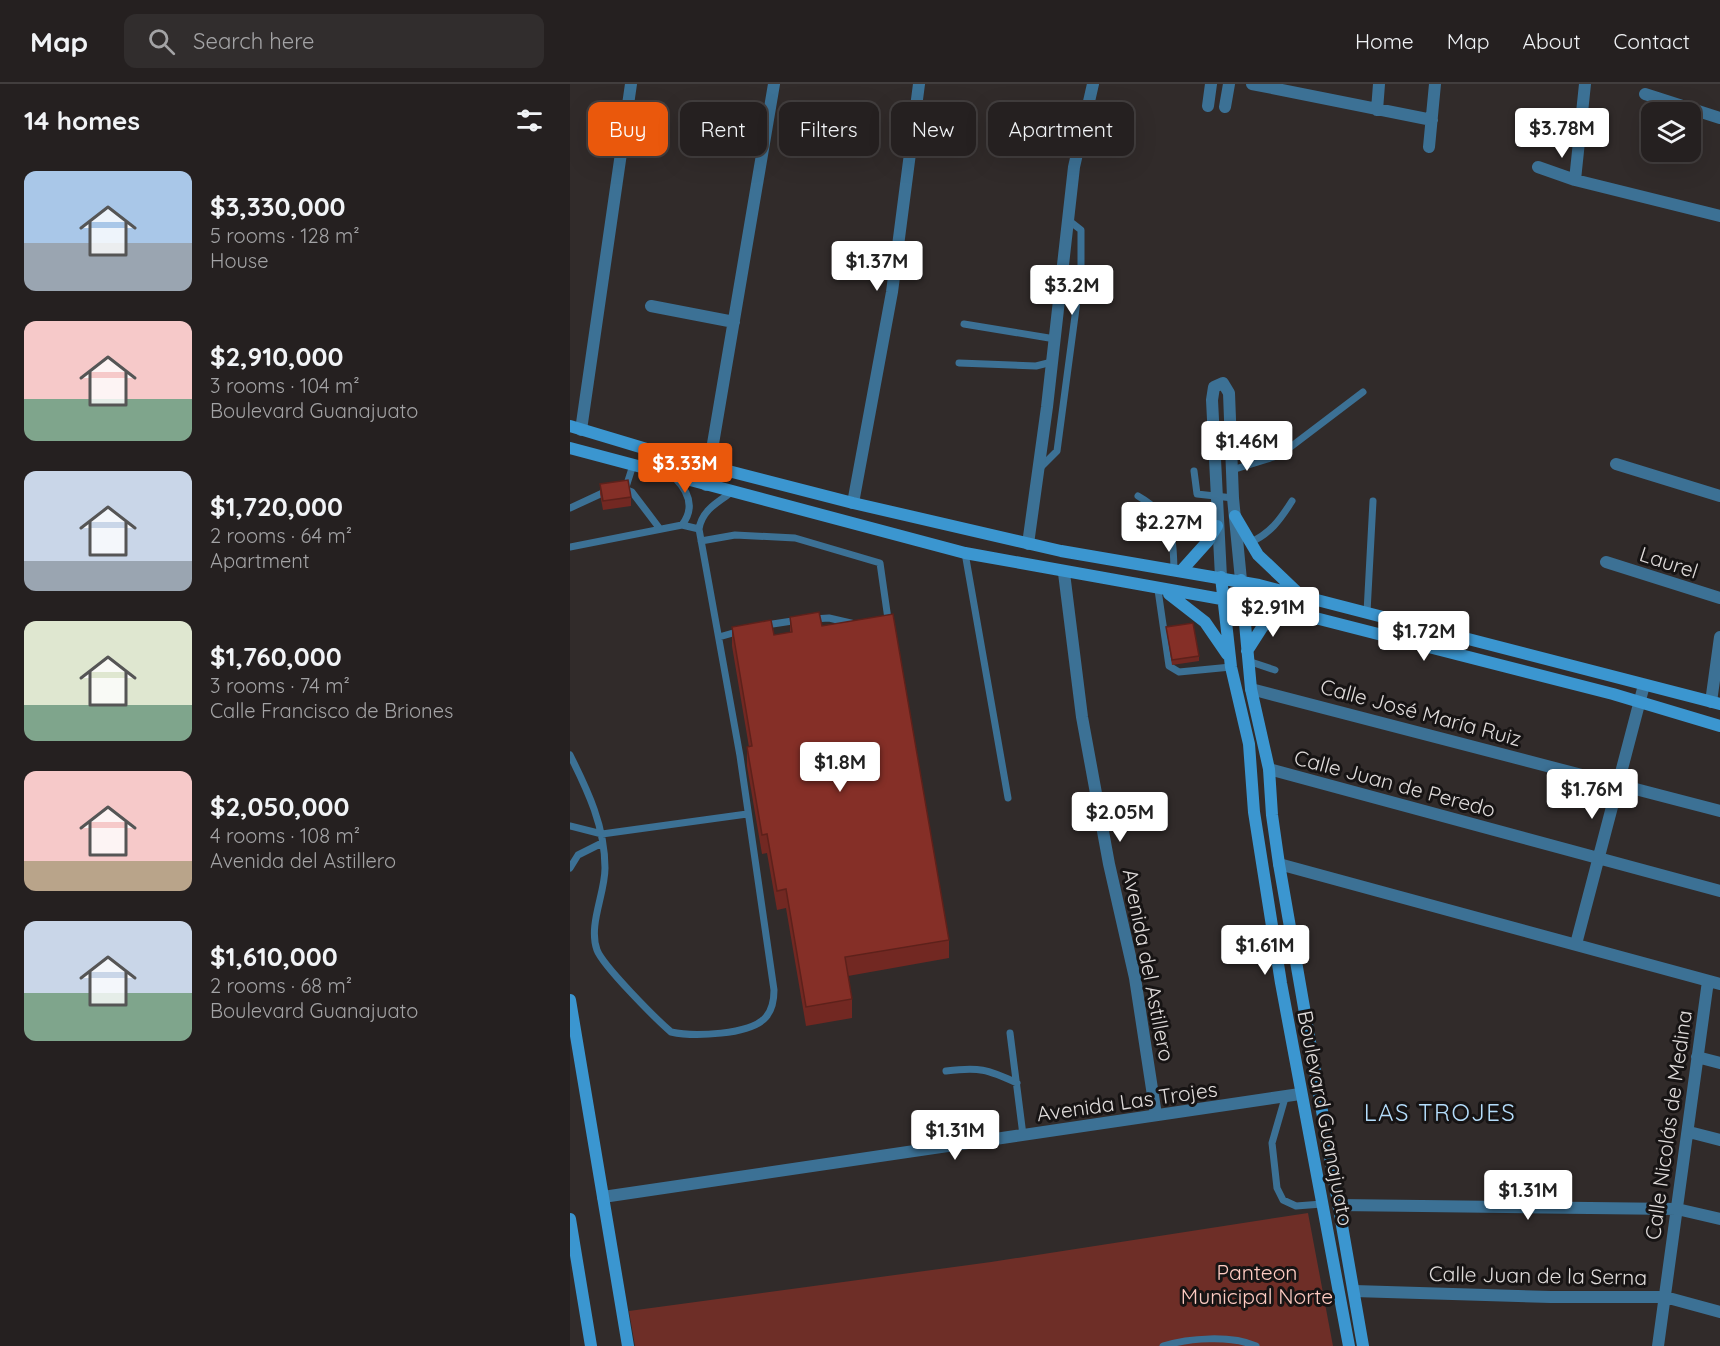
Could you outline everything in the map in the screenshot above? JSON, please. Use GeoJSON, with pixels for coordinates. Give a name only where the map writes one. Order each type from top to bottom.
{"type":"FeatureCollection","features":[{"type":"Feature","properties":{"kind":"street"},"geometry":{"type":"LineString","coordinates":[[631,84],[576,428],[854,503],[1028,544],[1241,580],[1300,594],[1716,703],[1720,638]]}},
{"type":"Feature","properties":{"kind":"street"},"geometry":{"type":"LineString","coordinates":[[706,485],[774,84]]}},
{"type":"Feature","properties":{"kind":"street"},"geometry":{"type":"LineString","coordinates":[[854,503],[892,291],[919,84]]}},
{"type":"Feature","properties":{"kind":"street"},"geometry":{"type":"LineString","coordinates":[[1028,544],[1039,469],[1074,167],[1093,84]]}},
{"type":"Feature","properties":{"kind":"street"},"geometry":{"type":"LineString","coordinates":[[1208,106],[1211,84]]}},
{"type":"Feature","properties":{"kind":"street"},"geometry":{"type":"LineString","coordinates":[[1226,107],[1228,84]]}},
{"type":"Feature","properties":{"kind":"street"},"geometry":{"type":"LineString","coordinates":[[1252,84],[1432,120]]}},
{"type":"Feature","properties":{"kind":"street"},"geometry":{"type":"LineString","coordinates":[[1377,110],[1379,84]]}},
{"type":"Feature","properties":{"kind":"street"},"geometry":{"type":"LineString","coordinates":[[1429,147],[1435,84]]}},
{"type":"Feature","properties":{"kind":"street"},"geometry":{"type":"LineString","coordinates":[[1575,180],[1585,84]]}},
{"type":"Feature","properties":{"kind":"street"},"geometry":{"type":"LineString","coordinates":[[1645,94],[1720,118]]}},
{"type":"Feature","properties":{"kind":"street"},"geometry":{"type":"LineString","coordinates":[[1538,167],[1575,180],[1720,216]]}},
{"type":"Feature","properties":{"kind":"street"},"geometry":{"type":"LineString","coordinates":[[651,306],[734,322]]}},
{"type":"Feature","properties":{"kind":"street"},"geometry":{"type":"LineString","coordinates":[[1221,578],[1215,497],[1212,400],[1214,387],[1220,383],[1226,384],[1229,393],[1233,498],[1241,580]]}},
{"type":"Feature","properties":{"kind":"street"},"geometry":{"type":"LineString","coordinates":[[570,448],[965,553],[1064,573],[1288,611],[1613,694],[1640,704],[1720,726]]}},
{"type":"Feature","properties":{"kind":"street"},"geometry":{"type":"LineString","coordinates":[[570,456],[584,451]]}},
{"type":"Feature","properties":{"kind":"street"},"geometry":{"type":"LineString","coordinates":[[1616,464],[1720,496]]}},
{"type":"Feature","properties":{"kind":"street"},"geometry":{"type":"LineString","coordinates":[[1235,516],[1249,543],[1264,563],[1300,594]]}},
{"type":"Feature","properties":{"kind":"street"},"geometry":{"type":"LineString","coordinates":[[1178,570],[1208,541],[1217,526]]}},
{"type":"Feature","properties":{"kind":"street","name":"Laurel"},"geometry":{"type":"LineString","coordinates":[[1606,562],[1720,598]]}},
{"type":"Feature","properties":{"kind":"street","name":"Avenida del Astillero"},"geometry":{"type":"LineString","coordinates":[[1064,573],[1082,717],[1109,864],[1135,978],[1156,1115]]}},
{"type":"Feature","properties":{"kind":"street","name":"Boulevard Guanajuato"},"geometry":{"type":"LineString","coordinates":[[1221,578],[1230,663],[1249,744],[1256,822],[1300,1094],[1315,1156],[1348,1346]]}},
{"type":"Feature","properties":{"kind":"street","name":"Boulevard Guanajuato"},"geometry":{"type":"LineString","coordinates":[[1241,580],[1241,603],[1251,688],[1269,769],[1272,815],[1279,864],[1363,1346]]}},
{"type":"Feature","properties":{"kind":"street"},"geometry":{"type":"LineString","coordinates":[[1162,590],[1205,622],[1230,663]]}},
{"type":"Feature","properties":{"kind":"street"},"geometry":{"type":"LineString","coordinates":[[1247,656],[1263,626],[1288,611]]}},
{"type":"Feature","properties":{"kind":"street"},"geometry":{"type":"LineString","coordinates":[[1576,944],[1596,858],[1644,685]]}},
{"type":"Feature","properties":{"kind":"street","name":"Calle José María Ruiz"},"geometry":{"type":"LineString","coordinates":[[1251,688],[1720,811]]}},
{"type":"Feature","properties":{"kind":"street","name":"Calle Juan de Peredo"},"geometry":{"type":"LineString","coordinates":[[1269,769],[1720,891]]}},
{"type":"Feature","properties":{"kind":"street"},"geometry":{"type":"LineString","coordinates":[[1279,864],[1714,983]]}},
{"type":"Feature","properties":{"kind":"street","name":"Calle Nicolás de Medina"},"geometry":{"type":"LineString","coordinates":[[1658,1346],[1689,1132],[1697,1058],[1714,983]]}},
{"type":"Feature","properties":{"kind":"street"},"geometry":{"type":"LineString","coordinates":[[570,1000],[628,1346]]}},
{"type":"Feature","properties":{"kind":"street"},"geometry":{"type":"LineString","coordinates":[[1697,1058],[1720,1063]]}},
{"type":"Feature","properties":{"kind":"street","name":"Avenida Las Trojes"},"geometry":{"type":"LineString","coordinates":[[603,1197],[1156,1115],[1286,1098],[1300,1094]]}},
{"type":"Feature","properties":{"kind":"street"},"geometry":{"type":"LineString","coordinates":[[1689,1132],[1720,1140]]}},
{"type":"Feature","properties":{"kind":"street"},"geometry":{"type":"LineString","coordinates":[[1338,1205],[1454,1204],[1677,1209],[1720,1220]]}},
{"type":"Feature","properties":{"kind":"street"},"geometry":{"type":"LineString","coordinates":[[570,1219],[591,1346]]}},
{"type":"Feature","properties":{"kind":"street","name":"Calle Juan de la Serna"},"geometry":{"type":"LineString","coordinates":[[1354,1291],[1551,1297],[1665,1297],[1720,1312]]}},
{"type":"Feature","properties":{"kind":"lane"},"geometry":{"type":"LineString","coordinates":[[1039,469],[1057,451],[1081,271],[1081,230],[1067,219]]}},
{"type":"Feature","properties":{"kind":"lane"},"geometry":{"type":"LineString","coordinates":[[964,324],[1054,339]]}},
{"type":"Feature","properties":{"kind":"lane"},"geometry":{"type":"LineString","coordinates":[[959,363],[1036,366],[1052,362]]}},
{"type":"Feature","properties":{"kind":"lane"},"geometry":{"type":"LineString","coordinates":[[1232,470],[1280,455],[1363,392]]}},
{"type":"Feature","properties":{"kind":"lane"},"geometry":{"type":"LineString","coordinates":[[626,487],[633,465]]}},
{"type":"Feature","properties":{"kind":"lane"},"geometry":{"type":"LineString","coordinates":[[1194,471],[1197,494],[1233,498]]}},
{"type":"Feature","properties":{"kind":"lane"},"geometry":{"type":"LineString","coordinates":[[672,475],[682,486],[689,500],[688,516],[682,525]]}},
{"type":"Feature","properties":{"kind":"lane"},"geometry":{"type":"LineString","coordinates":[[570,508],[597,493],[626,487]]}},
{"type":"Feature","properties":{"kind":"lane"},"geometry":{"type":"LineString","coordinates":[[626,487],[660,529]]}},
{"type":"Feature","properties":{"kind":"lane"},"geometry":{"type":"LineString","coordinates":[[570,755],[595,807],[602,834],[605,869],[595,931],[598,952],[671,1032],[682,1035],[732,1032],[757,1024],[766,1018],[771,1009],[774,990],[719,637],[699,529],[700,520],[706,512],[734,491]]}},
{"type":"Feature","properties":{"kind":"lane"},"geometry":{"type":"LineString","coordinates":[[1138,496],[1158,508],[1166,518],[1178,570]]}},
{"type":"Feature","properties":{"kind":"lane"},"geometry":{"type":"LineString","coordinates":[[1249,543],[1262,537],[1275,526],[1292,501]]}},
{"type":"Feature","properties":{"kind":"lane"},"geometry":{"type":"LineString","coordinates":[[1367,612],[1373,501]]}},
{"type":"Feature","properties":{"kind":"lane"},"geometry":{"type":"LineString","coordinates":[[570,547],[682,525],[699,529]]}},
{"type":"Feature","properties":{"kind":"lane"},"geometry":{"type":"LineString","coordinates":[[701,541],[735,536],[795,538],[879,563],[888,619],[878,621]]}},
{"type":"Feature","properties":{"kind":"lane"},"geometry":{"type":"LineString","coordinates":[[965,553],[1008,798]]}},
{"type":"Feature","properties":{"kind":"lane"},"geometry":{"type":"LineString","coordinates":[[1162,590],[1169,666],[1179,672],[1230,663]]}},
{"type":"Feature","properties":{"kind":"lane"},"geometry":{"type":"LineString","coordinates":[[759,627],[777,622],[829,618],[859,624],[868,623]]}},
{"type":"Feature","properties":{"kind":"lane"},"geometry":{"type":"LineString","coordinates":[[719,637],[749,629]]}},
{"type":"Feature","properties":{"kind":"lane"},"geometry":{"type":"LineString","coordinates":[[1247,656],[1275,670]]}},
{"type":"Feature","properties":{"kind":"lane"},"geometry":{"type":"LineString","coordinates":[[570,826],[602,834],[747,814]]}},
{"type":"Feature","properties":{"kind":"lane"},"geometry":{"type":"LineString","coordinates":[[570,868],[578,855],[602,843]]}},
{"type":"Feature","properties":{"kind":"lane"},"geometry":{"type":"LineString","coordinates":[[1010,1034],[1023,1135]]}},
{"type":"Feature","properties":{"kind":"lane"},"geometry":{"type":"LineString","coordinates":[[946,1071],[977,1068],[994,1072],[1017,1083]]}},
{"type":"Feature","properties":{"kind":"lane"},"geometry":{"type":"LineString","coordinates":[[1286,1098],[1272,1143],[1277,1188],[1284,1200],[1296,1206],[1322,1204]]}},
{"type":"Feature","properties":{"kind":"lane"},"geometry":{"type":"LineString","coordinates":[[1163,1346],[1214,1340],[1246,1342],[1256,1346]]}},
{"type":"Feature","properties":{"kind":"green space","name":"Panteon Municipal Norte"},"geometry":{"type":"Polygon","coordinates":[[[1308,1213],[1333,1346],[635,1346],[629,1311],[991,1262],[1308,1213]]]}},
{"type":"Feature","properties":{"kind":"building"},"geometry":{"type":"Polygon","coordinates":[[[628,480],[631,497],[603,501],[600,484],[628,480]]]}},
{"type":"Feature","properties":{"kind":"building"},"geometry":{"type":"Polygon","coordinates":[[[819,612],[822,626],[893,614],[949,940],[845,957],[852,999],[806,1007],[786,889],[777,891],[767,834],[762,835],[747,747],[752,746],[732,627],[771,620],[774,635],[792,632],[790,617],[819,612]]]}},
{"type":"Feature","properties":{"kind":"building"},"geometry":{"type":"Polygon","coordinates":[[[1193,623],[1199,656],[1172,660],[1166,627],[1193,623]]]}},
{"type":"Feature","properties":{"kind":"district","name":"LAS TROJES"},"geometry":{"type":"Point","coordinates":[1440,1112]}}]}
